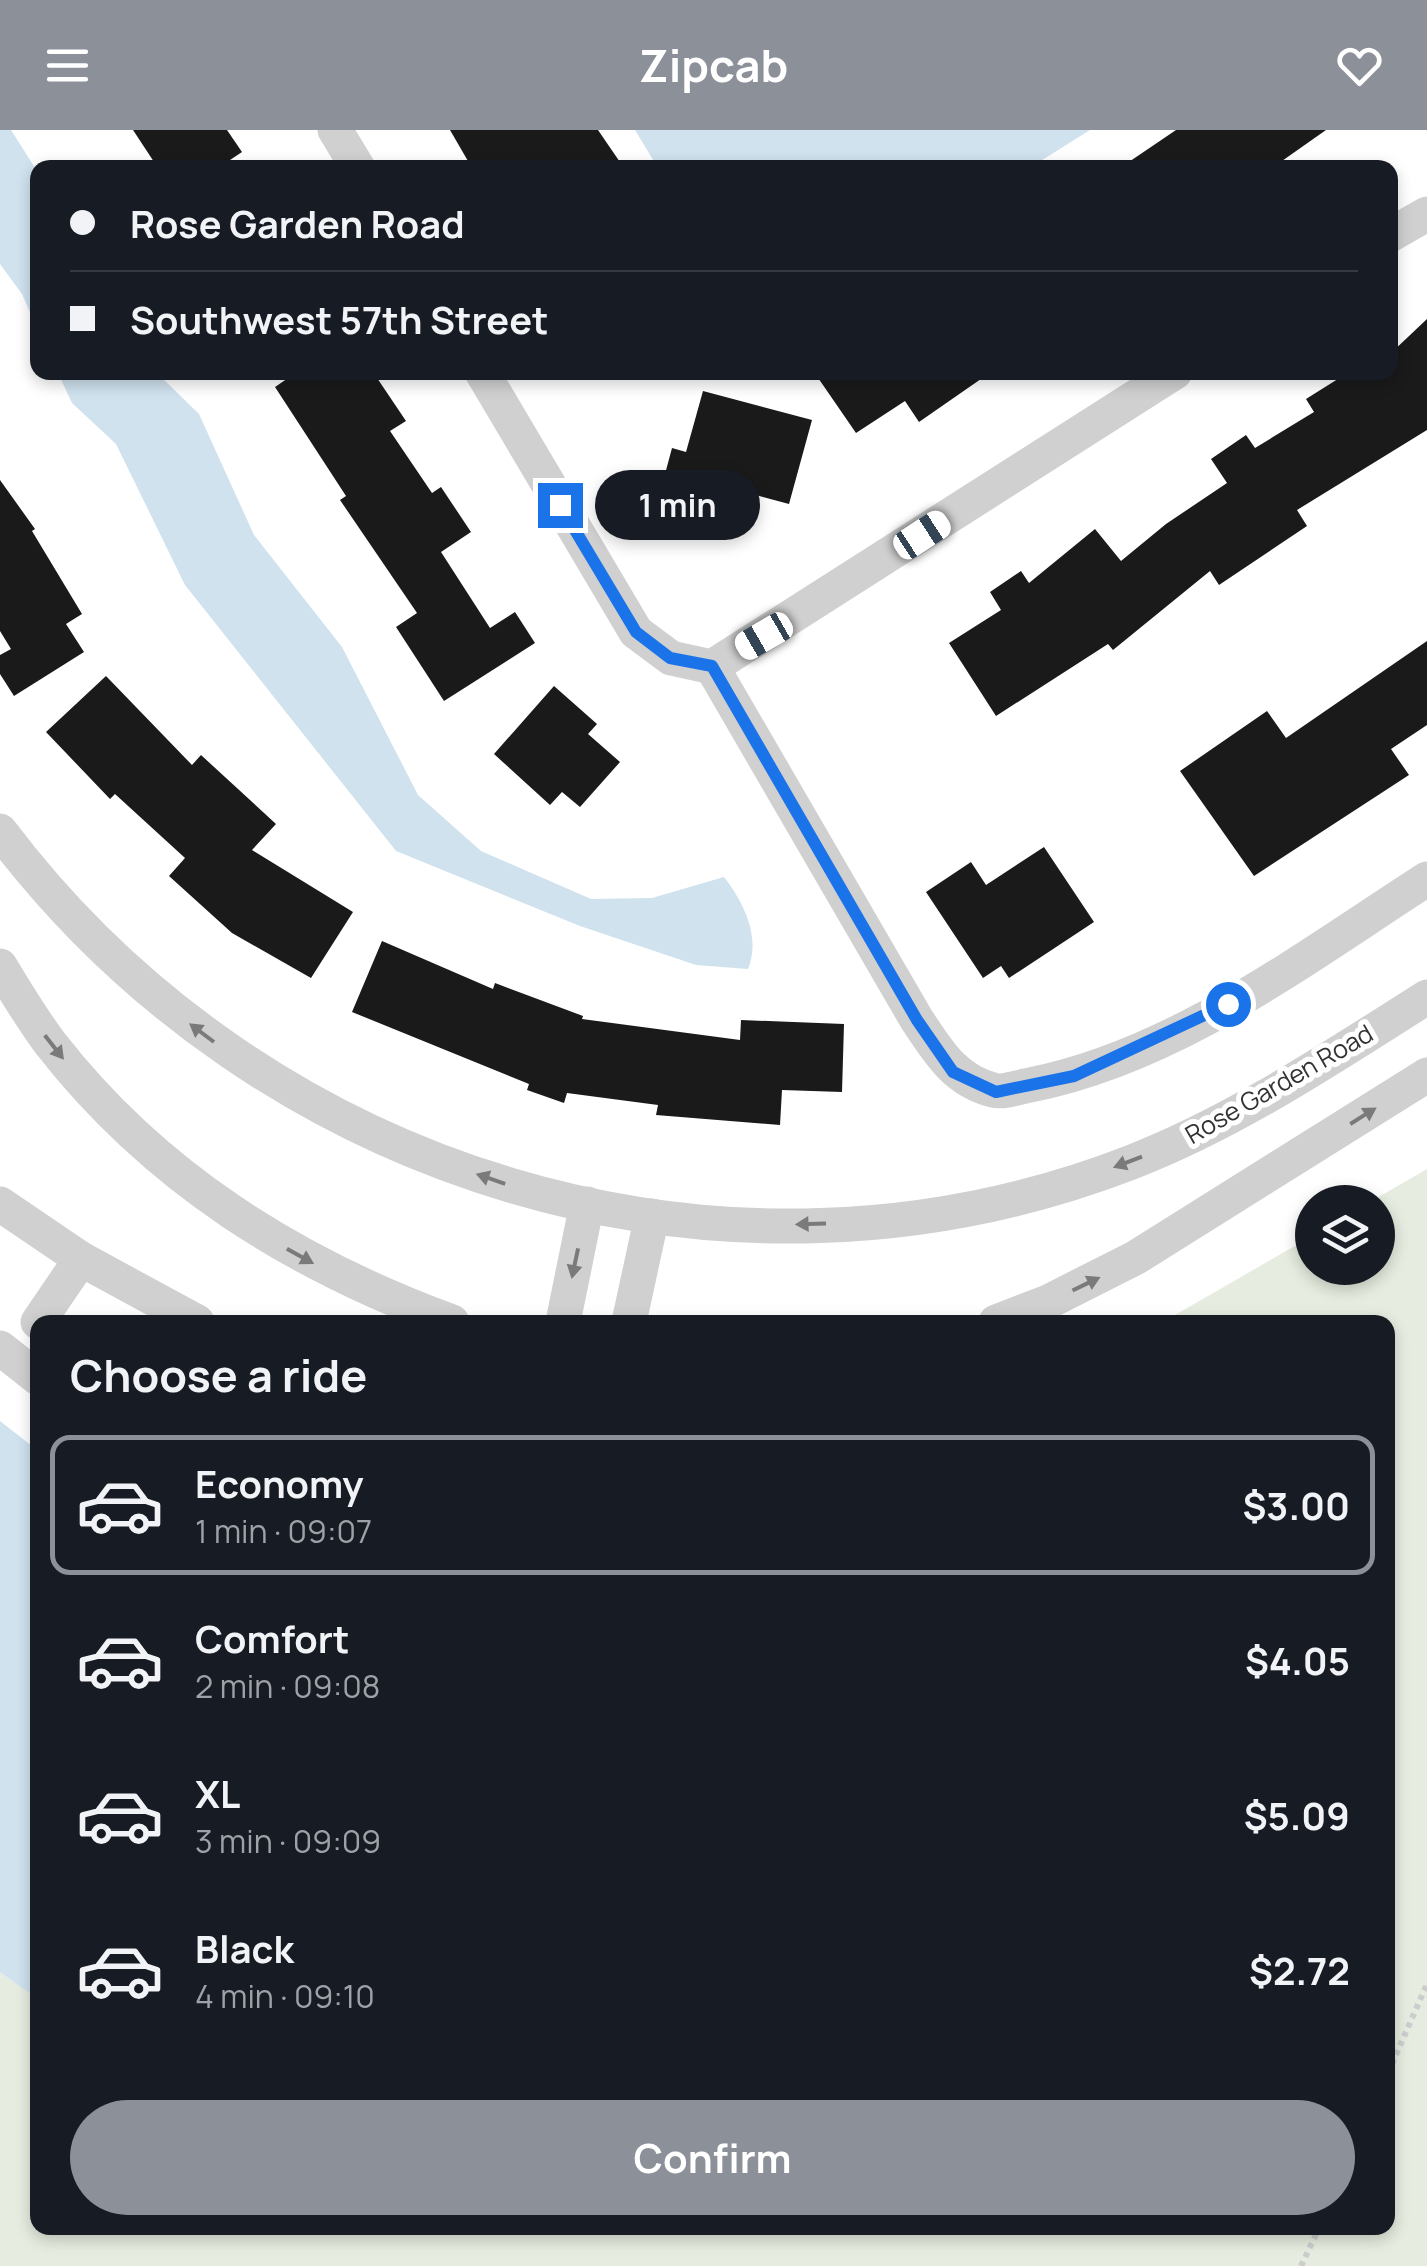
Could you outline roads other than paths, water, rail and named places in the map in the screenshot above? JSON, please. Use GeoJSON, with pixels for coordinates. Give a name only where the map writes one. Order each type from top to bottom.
{"type":"FeatureCollection","features":[{"type":"Feature","properties":{"kind":"street"},"geometry":{"type":"LineString","coordinates":[[336,130],[353,160]]}},
{"type":"Feature","properties":{"kind":"street"},"geometry":{"type":"LineString","coordinates":[[1398,230],[1427,214]]}},
{"type":"Feature","properties":{"kind":"street"},"geometry":{"type":"LineString","coordinates":[[487,380],[636,632],[670,658],[712,666],[1162,380]]}},
{"type":"Feature","properties":{"kind":"street"},"geometry":{"type":"LineString","coordinates":[[712,666],[917,1020],[953,1072],[996,1092],[1074,1076],[1198,1020],[1258,988],[1427,879]]}},
{"type":"Feature","properties":{"kind":"street","name":"Rose Garden Road"},"geometry":{"type":"LineString","coordinates":[[0,832],[82,931],[144,989],[262,1076],[401,1147],[505,1184],[652,1216],[737,1224],[859,1222],[992,1203],[1062,1185],[1131,1162],[1214,1124],[1262,1099],[1427,996]]}},
{"type":"Feature","properties":{"kind":"street"},"geometry":{"type":"LineString","coordinates":[[0,966],[48,1040],[94,1096],[203,1195],[264,1236],[328,1271],[435,1315]]}},
{"type":"Feature","properties":{"kind":"street"},"geometry":{"type":"LineString","coordinates":[[1014,1315],[1135,1258],[1427,1076]]}},
{"type":"Feature","properties":{"kind":"street"},"geometry":{"type":"LineString","coordinates":[[0,1204],[82,1259],[183,1315]]}},
{"type":"Feature","properties":{"kind":"street"},"geometry":{"type":"LineString","coordinates":[[563,1315],[587,1204]]}},
{"type":"Feature","properties":{"kind":"street"},"geometry":{"type":"LineString","coordinates":[[631,1315],[652,1216]]}},
{"type":"Feature","properties":{"kind":"street"},"geometry":{"type":"LineString","coordinates":[[44,1315],[82,1259]]}},
{"type":"Feature","properties":{"kind":"street"},"geometry":{"type":"LineString","coordinates":[[17,1362],[30,1338]]}},
{"type":"Feature","properties":{"kind":"water"},"geometry":{"type":"Polygon","coordinates":[[[0,130],[11,130],[30,160],[30,312],[0,264],[0,130]]]}},
{"type":"Feature","properties":{"kind":"water"},"geometry":{"type":"Polygon","coordinates":[[[635,130],[1090,130],[1042,160],[653,160],[635,130]]]}},
{"type":"Feature","properties":{"kind":"water"},"geometry":{"type":"Polygon","coordinates":[[[61,380],[164,380],[199,414],[254,535],[342,647],[418,795],[481,851],[591,899],[652,898],[724,877],[748,921],[753,945],[748,969],[696,965],[580,926],[396,851],[185,585],[116,444],[72,403],[61,380]]]}},
{"type":"Feature","properties":{"kind":"water"},"geometry":{"type":"Polygon","coordinates":[[[0,1421],[30,1445],[30,1994],[0,1972],[0,1421]]]}}]}
